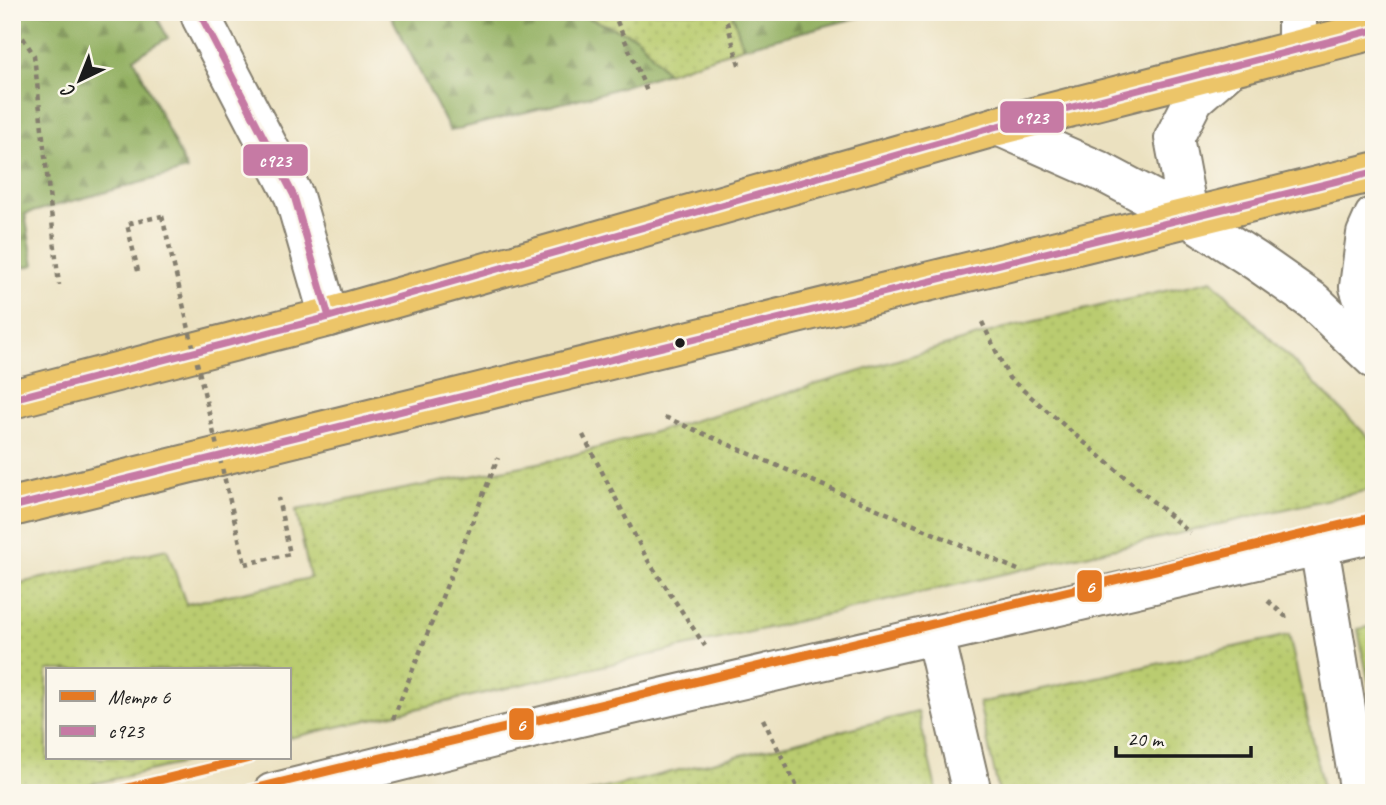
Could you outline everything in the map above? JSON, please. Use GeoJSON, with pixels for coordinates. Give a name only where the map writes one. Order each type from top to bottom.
{"type":"FeatureCollection","features":[{"type":"Feature","properties":{"kind":"main road"},"geometry":{"type":"LineString","coordinates":[[12,400],[329,317],[998,125],[1374,30]]}},
{"type":"Feature","properties":{"kind":"main road"},"geometry":{"type":"LineString","coordinates":[[12,507],[1374,172]]}},
{"type":"Feature","properties":{"kind":"street"},"geometry":{"type":"LineString","coordinates":[[1297,12],[1297,50]]}},
{"type":"Feature","properties":{"kind":"street"},"geometry":{"type":"LineString","coordinates":[[201,17],[294,196],[329,317]]}},
{"type":"Feature","properties":{"kind":"street"},"geometry":{"type":"LineString","coordinates":[[1189,218],[1174,138],[1194,99],[1232,66]]}},
{"type":"Feature","properties":{"kind":"street"},"geometry":{"type":"LineString","coordinates":[[998,125],[1102,172],[1189,218],[1313,301],[1374,359]]}},
{"type":"Feature","properties":{"kind":"street"},"geometry":{"type":"LineString","coordinates":[[1374,216],[1366,234],[1359,287],[1374,334]]}},
{"type":"Feature","properties":{"kind":"street"},"geometry":{"type":"LineString","coordinates":[[272,793],[575,718],[1374,533]]}},
{"type":"Feature","properties":{"kind":"street"},"geometry":{"type":"LineString","coordinates":[[1319,546],[1359,792],[1374,789]]}},
{"type":"Feature","properties":{"kind":"street"},"geometry":{"type":"LineString","coordinates":[[935,635],[972,793]]}},
{"type":"Feature","properties":{"kind":"path"},"geometry":{"type":"LineString","coordinates":[[613,12],[648,94]]}},
{"type":"Feature","properties":{"kind":"path"},"geometry":{"type":"LineString","coordinates":[[724,12],[740,68]]}},
{"type":"Feature","properties":{"kind":"path"},"geometry":{"type":"LineString","coordinates":[[12,21],[34,55],[59,285]]}},
{"type":"Feature","properties":{"kind":"path"},"geometry":{"type":"LineString","coordinates":[[138,271],[127,224],[162,216],[245,564],[290,554],[278,498]]}},
{"type":"Feature","properties":{"kind":"path"},"geometry":{"type":"LineString","coordinates":[[982,322],[1009,378],[1285,615],[1329,613]]}},
{"type":"Feature","properties":{"kind":"path"},"geometry":{"type":"LineString","coordinates":[[665,417],[1020,570]]}},
{"type":"Feature","properties":{"kind":"path"},"geometry":{"type":"LineString","coordinates":[[583,435],[648,559],[707,650]]}},
{"type":"Feature","properties":{"kind":"path"},"geometry":{"type":"LineString","coordinates":[[373,768],[498,458]]}},
{"type":"Feature","properties":{"kind":"green space"},"geometry":{"type":"Polygon","coordinates":[[[12,12],[154,12],[168,38],[134,58],[187,170],[25,214],[34,265],[12,270],[12,12]]]}},
{"type":"Feature","properties":{"kind":"green space"},"geometry":{"type":"Polygon","coordinates":[[[389,12],[573,12],[637,37],[667,73],[598,94],[450,131],[389,12]]]}},
{"type":"Feature","properties":{"kind":"green space"},"geometry":{"type":"Polygon","coordinates":[[[573,12],[732,12],[743,47],[667,73],[637,37],[573,12]]]}},
{"type":"Feature","properties":{"kind":"green space"},"geometry":{"type":"Polygon","coordinates":[[[732,12],[880,12],[743,47],[732,12]]]}},
{"type":"Feature","properties":{"kind":"green space"},"geometry":{"type":"Polygon","coordinates":[[[1212,280],[1374,443],[1373,489],[290,738],[290,668],[46,668],[46,760],[196,760],[53,793],[12,793],[12,585],[167,549],[186,604],[310,578],[296,510],[559,459],[1001,329],[1212,280]]]}},
{"type":"Feature","properties":{"kind":"green space"},"geometry":{"type":"Polygon","coordinates":[[[1374,626],[1374,709],[1358,629],[1374,626]]]}},
{"type":"Feature","properties":{"kind":"green space"},"geometry":{"type":"Polygon","coordinates":[[[1289,635],[1324,793],[999,793],[979,703],[1289,635]]]}},
{"type":"Feature","properties":{"kind":"green space"},"geometry":{"type":"Polygon","coordinates":[[[918,712],[937,793],[585,793],[918,712]]]}},
{"type":"Feature","properties":{"kind":"metro line","name":"6"},"geometry":{"type":"LineString","coordinates":[[237,793],[1374,517]]}},
{"type":"Feature","properties":{"kind":"metro line","name":"6"},"geometry":{"type":"LineString","coordinates":[[107,793],[242,760]]}},
{"type":"Feature","properties":{"kind":"transit line","name":"с923"},"geometry":{"type":"LineString","coordinates":[[199,12],[294,196],[329,317]]}},
{"type":"Feature","properties":{"kind":"transit line","name":"с923"},"geometry":{"type":"LineString","coordinates":[[12,399],[329,317],[998,126],[1374,30]]}},
{"type":"Feature","properties":{"kind":"transit line","name":"с923"},"geometry":{"type":"LineString","coordinates":[[12,507],[1374,172]]}}]}
